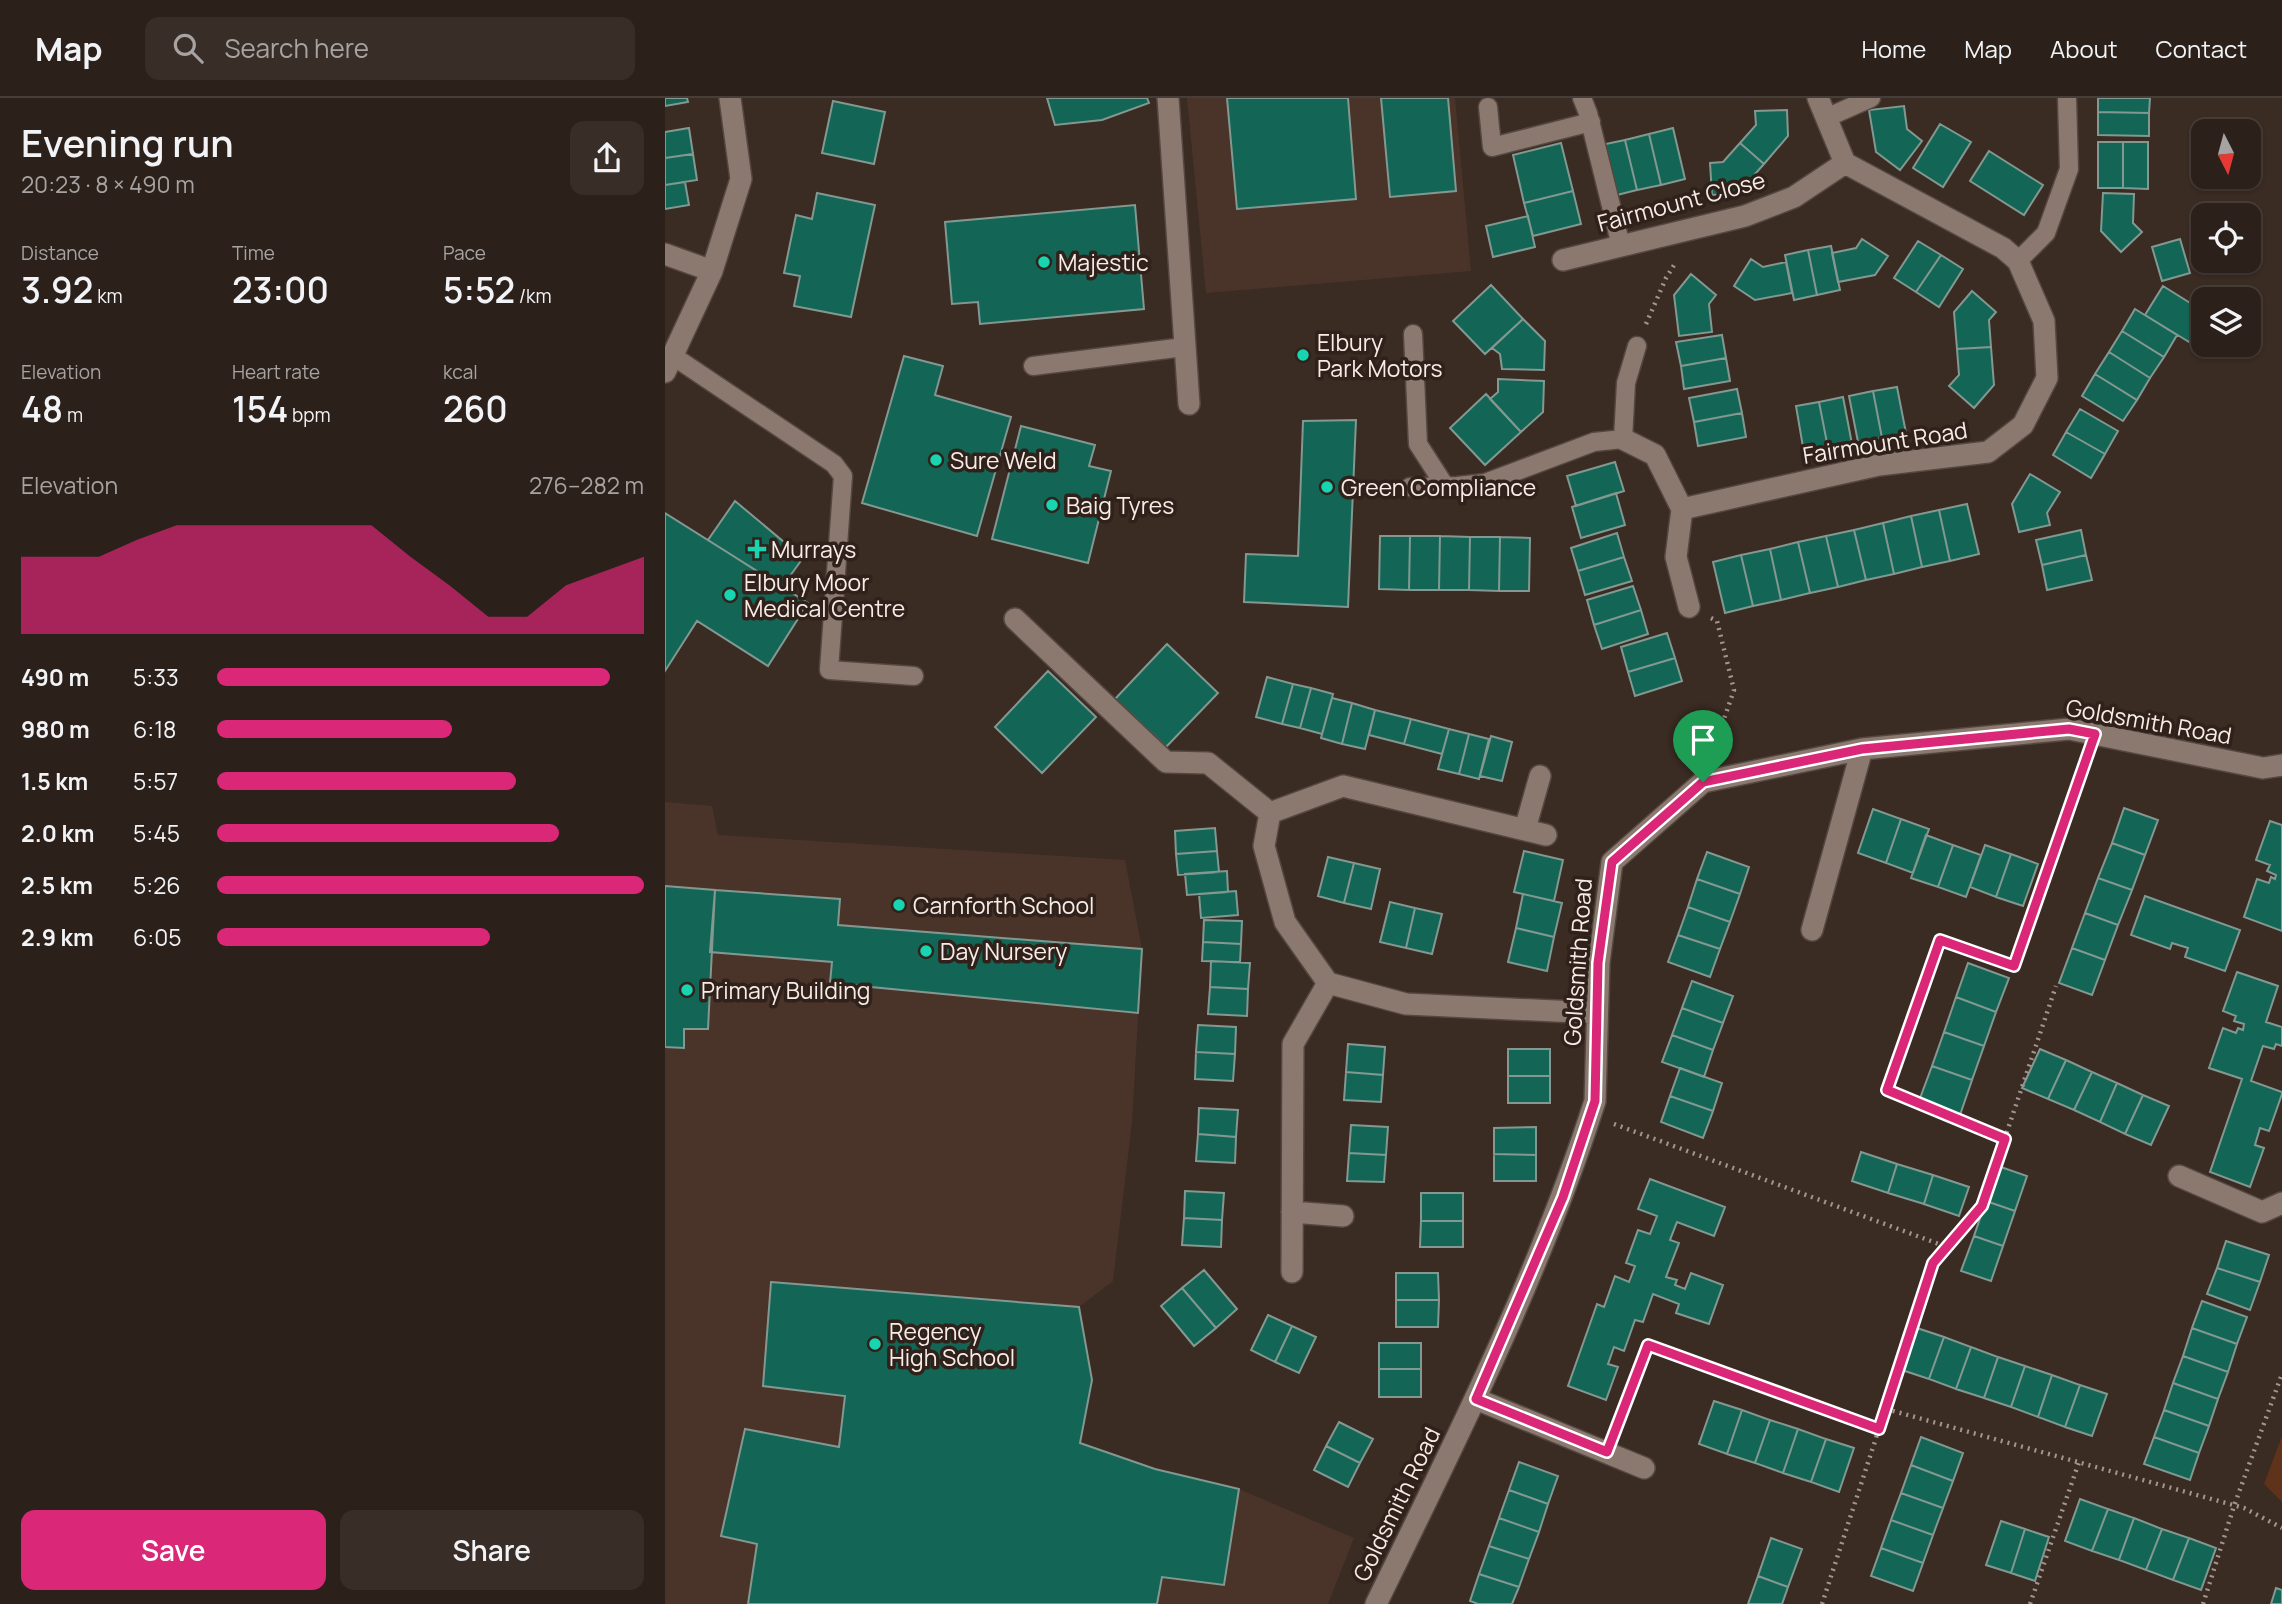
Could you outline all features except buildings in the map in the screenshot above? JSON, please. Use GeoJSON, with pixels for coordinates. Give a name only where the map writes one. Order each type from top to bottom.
{"type":"FeatureCollection","features":[{"type":"Feature","properties":{"kind":"street"},"geometry":{"type":"LineString","coordinates":[[669,364],[712,271],[741,178],[730,98]]}},
{"type":"Feature","properties":{"kind":"street"},"geometry":{"type":"LineString","coordinates":[[1168,98],[1189,404]]}},
{"type":"Feature","properties":{"kind":"street"},"geometry":{"type":"LineString","coordinates":[[1818,98],[1845,163],[2003,248],[2018,261]]}},
{"type":"Feature","properties":{"kind":"street","name":"Fairmount Close"},"geometry":{"type":"LineString","coordinates":[[1563,260],[1745,216],[1794,197],[1845,163]]}},
{"type":"Feature","properties":{"kind":"street"},"geometry":{"type":"LineString","coordinates":[[665,254],[712,271]]}},
{"type":"Feature","properties":{"kind":"street","name":"Fairmount Road"},"geometry":{"type":"LineString","coordinates":[[1682,509],[1879,465],[1988,452],[2023,425],[2047,378],[2044,321],[2018,261]]}},
{"type":"Feature","properties":{"kind":"street"},"geometry":{"type":"LineString","coordinates":[[1623,439],[1655,455],[1682,509],[1676,557],[1689,607]]}},
{"type":"Feature","properties":{"kind":"street"},"geometry":{"type":"LineString","coordinates":[[1015,619],[1166,762],[1208,763],[1270,813]]}},
{"type":"Feature","properties":{"kind":"street","name":"Goldsmith Road"},"geometry":{"type":"LineString","coordinates":[[1376,1604],[1476,1399],[1563,1197],[1595,1101],[1598,963],[1612,862],[1703,782],[1862,749],[2069,729],[2263,768],[2282,765]]}},
{"type":"Feature","properties":{"kind":"street"},"geometry":{"type":"LineString","coordinates":[[1812,930],[1862,749]]}},
{"type":"Feature","properties":{"kind":"street"},"geometry":{"type":"LineString","coordinates":[[1525,829],[1540,776]]}},
{"type":"Feature","properties":{"kind":"street"},"geometry":{"type":"LineString","coordinates":[[1270,813],[1343,786],[1546,835]]}},
{"type":"Feature","properties":{"kind":"street"},"geometry":{"type":"LineString","coordinates":[[1270,813],[1264,846],[1285,922],[1328,983],[1406,1004],[1597,1013]]}},
{"type":"Feature","properties":{"kind":"street"},"geometry":{"type":"LineString","coordinates":[[1292,1272],[1293,1044],[1328,983]]}},
{"type":"Feature","properties":{"kind":"street"},"geometry":{"type":"LineString","coordinates":[[2179,1176],[2262,1212],[2282,1203]]}},
{"type":"Feature","properties":{"kind":"street"},"geometry":{"type":"LineString","coordinates":[[1292,1212],[1343,1216]]}},
{"type":"Feature","properties":{"kind":"street"},"geometry":{"type":"LineString","coordinates":[[1476,1399],[1644,1468]]}},
{"type":"Feature","properties":{"kind":"lane"},"geometry":{"type":"LineString","coordinates":[[1582,98],[1591,122],[1621,246]]}},
{"type":"Feature","properties":{"kind":"lane"},"geometry":{"type":"LineString","coordinates":[[1826,118],[1871,98]]}},
{"type":"Feature","properties":{"kind":"lane"},"geometry":{"type":"LineString","coordinates":[[2018,261],[2046,233],[2069,169],[2067,98]]}},
{"type":"Feature","properties":{"kind":"lane"},"geometry":{"type":"LineString","coordinates":[[1488,107],[1492,147],[1591,122]]}},
{"type":"Feature","properties":{"kind":"lane"},"geometry":{"type":"LineString","coordinates":[[1413,334],[1418,444],[1445,486]]}},
{"type":"Feature","properties":{"kind":"lane"},"geometry":{"type":"LineString","coordinates":[[1410,487],[1485,483],[1594,442],[1623,439],[1626,383],[1637,346]]}},
{"type":"Feature","properties":{"kind":"lane"},"geometry":{"type":"LineString","coordinates":[[1033,366],[1184,347]]}},
{"type":"Feature","properties":{"kind":"lane"},"geometry":{"type":"LineString","coordinates":[[669,364],[834,464],[843,476],[829,670],[914,676]]}},
{"type":"Feature","properties":{"kind":"path"},"geometry":{"type":"LineString","coordinates":[[1637,346],[1666,278],[1699,227]]}},
{"type":"Feature","properties":{"kind":"path"},"geometry":{"type":"LineString","coordinates":[[1689,607],[1717,621],[1734,690],[1703,782]]}},
{"type":"Feature","properties":{"kind":"path"},"geometry":{"type":"LineString","coordinates":[[2005,1139],[1887,1090],[1940,940],[2014,966],[2095,734]]}},
{"type":"Feature","properties":{"kind":"path"},"geometry":{"type":"LineString","coordinates":[[1822,1604],[1933,1263],[1982,1206],[2056,986]]}},
{"type":"Feature","properties":{"kind":"path"},"geometry":{"type":"LineString","coordinates":[[1590,1115],[1947,1247]]}},
{"type":"Feature","properties":{"kind":"path"},"geometry":{"type":"LineString","coordinates":[[1607,1452],[1648,1345],[1879,1429]]}},
{"type":"Feature","properties":{"kind":"path"},"geometry":{"type":"LineString","coordinates":[[2203,1604],[2234,1506],[2282,1374]]}},
{"type":"Feature","properties":{"kind":"path"},"geometry":{"type":"LineString","coordinates":[[1886,1409],[2244,1508],[2282,1528]]}},
{"type":"Feature","properties":{"kind":"path"},"geometry":{"type":"LineString","coordinates":[[2030,1604],[2079,1462]]}},
{"type":"Feature","properties":{"kind":"shaded area"},"geometry":{"type":"Polygon","coordinates":[[[1187,98],[1455,98],[1471,271],[1206,293],[1187,98]]]}},
{"type":"Feature","properties":{"kind":"shaded area","name":"Regency High School"},"geometry":{"type":"Polygon","coordinates":[[[665,802],[712,806],[718,835],[1125,860],[1142,949],[1132,1122],[1113,1281],[1079,1307],[1092,1380],[1080,1443],[1155,1469],[1239,1489],[1354,1538],[1328,1604],[665,1604],[665,802]]]}},
{"type":"Feature","properties":{"kind":"shaded area"},"geometry":{"type":"Polygon","coordinates":[[[2282,1436],[2282,1502],[2264,1484],[2282,1436]]]}},
{"type":"Feature","properties":{"kind":"place","name":"Majestic"},"geometry":{"type":"Point","coordinates":[1044,262]}},
{"type":"Feature","properties":{"kind":"place","name":"Elbury Park Motors"},"geometry":{"type":"Point","coordinates":[1303,355]}},
{"type":"Feature","properties":{"kind":"place","name":"Sure Weld"},"geometry":{"type":"Point","coordinates":[936,460]}},
{"type":"Feature","properties":{"kind":"place","name":"Green Compliance"},"geometry":{"type":"Point","coordinates":[1327,487]}},
{"type":"Feature","properties":{"kind":"place","name":"Baig Tyres"},"geometry":{"type":"Point","coordinates":[1052,505]}},
{"type":"Feature","properties":{"kind":"place","name":"Murrays"},"geometry":{"type":"Point","coordinates":[757,549]}},
{"type":"Feature","properties":{"kind":"place","name":"Elbury Moor Medical Centre"},"geometry":{"type":"Point","coordinates":[730,595]}},
{"type":"Feature","properties":{"kind":"place","name":"Carnforth School"},"geometry":{"type":"Point","coordinates":[899,905]}},
{"type":"Feature","properties":{"kind":"place","name":"Day Nursery"},"geometry":{"type":"Point","coordinates":[926,951]}},
{"type":"Feature","properties":{"kind":"place","name":"Primary Building"},"geometry":{"type":"Point","coordinates":[687,990]}},
{"type":"Feature","properties":{"kind":"place","name":"Regency High School"},"geometry":{"type":"Point","coordinates":[875,1344]}},
{"type":"Feature","properties":{"kind":"route"},"geometry":{"type":"LineString","coordinates":[[2069,729],[2095,734],[2014,966],[1940,940],[1887,1090],[2005,1139],[1982,1206],[1933,1263],[1879,1429],[1648,1345],[1607,1452],[1476,1399],[1563,1197],[1595,1101],[1598,963],[1612,862],[1703,782],[1862,749],[2069,729]]}}]}
